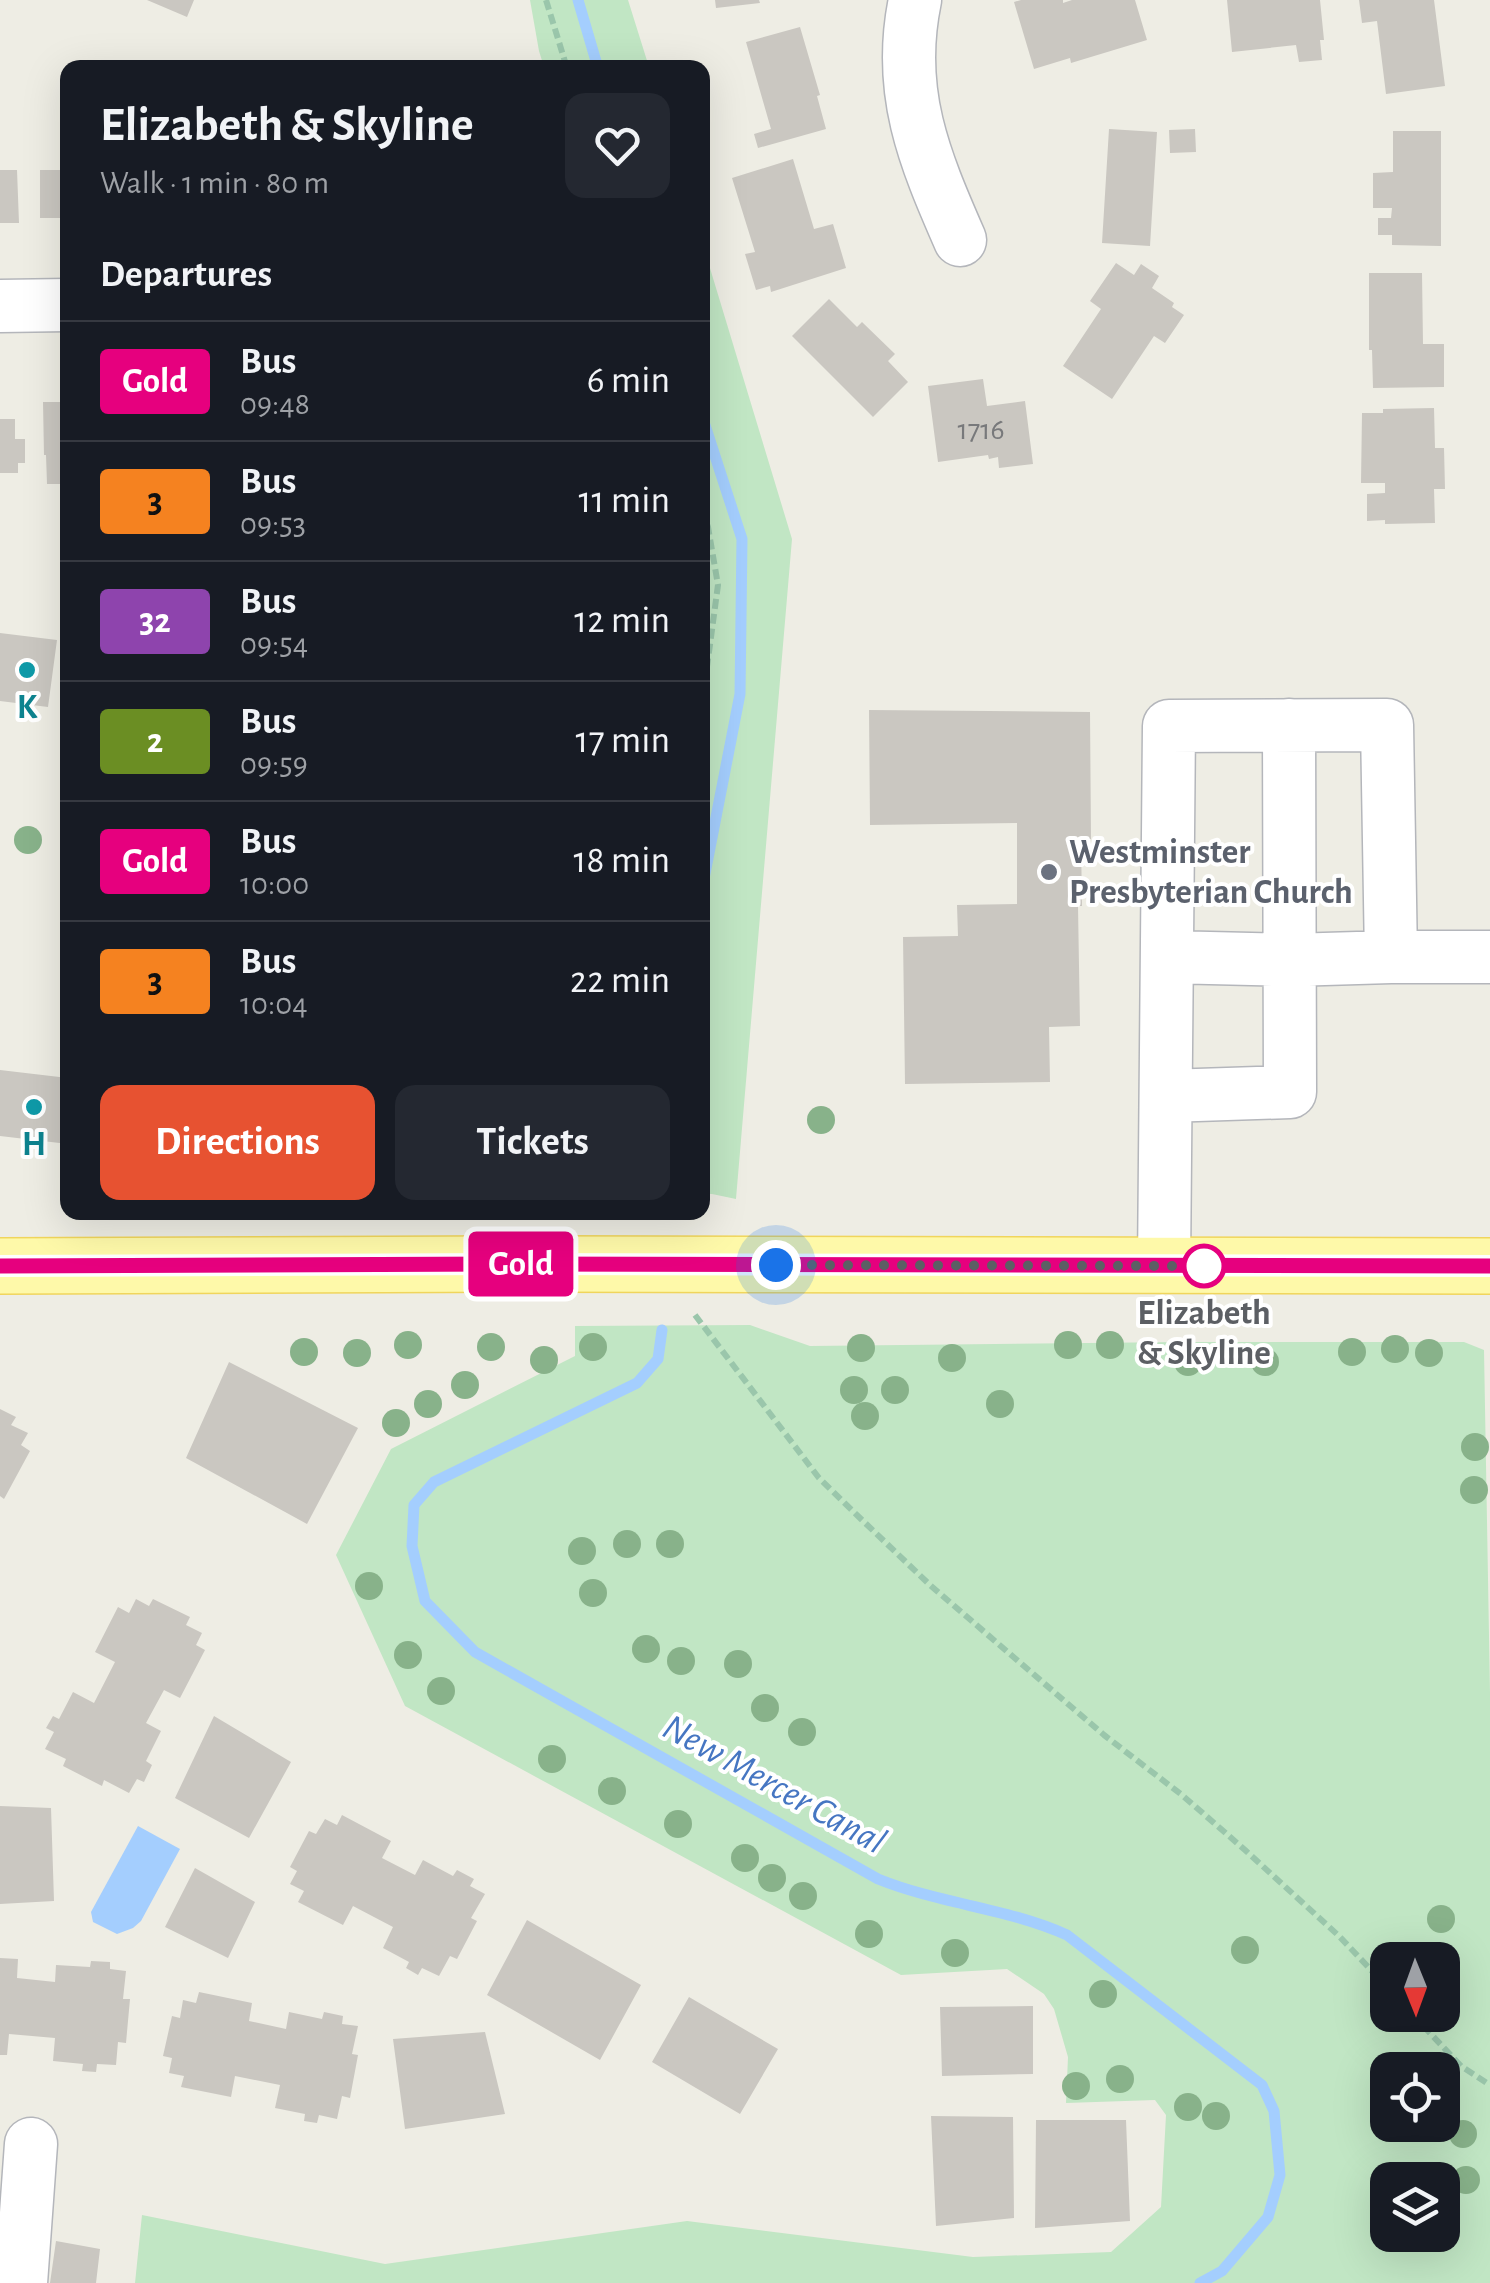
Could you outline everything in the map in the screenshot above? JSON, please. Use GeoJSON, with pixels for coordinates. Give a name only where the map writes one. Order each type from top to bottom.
{"type":"FeatureCollection","features":[{"type":"Feature","properties":{"kind":"main road"},"geometry":{"type":"LineString","coordinates":[[0,1266],[1490,1266]]}},
{"type":"Feature","properties":{"kind":"street"},"geometry":{"type":"LineString","coordinates":[[915,0],[910,26],[909,84],[916,128],[960,240]]}},
{"type":"Feature","properties":{"kind":"street"},"geometry":{"type":"LineString","coordinates":[[0,306],[60,305]]}},
{"type":"Feature","properties":{"kind":"street"},"geometry":{"type":"LineString","coordinates":[[1164,1266],[1169,726],[1387,725],[1391,957]]}},
{"type":"Feature","properties":{"kind":"street"},"geometry":{"type":"LineString","coordinates":[[1167,1096],[1290,1092],[1289,726]]}},
{"type":"Feature","properties":{"kind":"street"},"geometry":{"type":"LineString","coordinates":[[1168,958],[1490,958]]}},
{"type":"Feature","properties":{"kind":"street"},"geometry":{"type":"LineString","coordinates":[[21,2283],[31,2144]]}},
{"type":"Feature","properties":{"kind":"path"},"geometry":{"type":"LineString","coordinates":[[546,0],[565,60]]}},
{"type":"Feature","properties":{"kind":"path"},"geometry":{"type":"LineString","coordinates":[[710,539],[718,585],[710,644]]}},
{"type":"Feature","properties":{"kind":"path"},"geometry":{"type":"LineString","coordinates":[[695,1316],[819,1478],[861,1519],[930,1585],[1246,1850],[1370,1969]]}},
{"type":"Feature","properties":{"kind":"path"},"geometry":{"type":"LineString","coordinates":[[1428,2032],[1461,2066],[1490,2086]]}},
{"type":"Feature","properties":{"kind":"green space"},"geometry":{"type":"Polygon","coordinates":[[[530,0],[628,0],[647,60],[542,60],[530,0]]]}},
{"type":"Feature","properties":{"kind":"green space"},"geometry":{"type":"Polygon","coordinates":[[[710,268],[792,539],[736,1199],[712,1194],[710,268]]]}},
{"type":"Feature","properties":{"kind":"green space"},"geometry":{"type":"Polygon","coordinates":[[[750,1325],[810,1346],[1464,1342],[1484,1350],[1490,1693],[1490,2283],[135,2283],[142,2215],[385,2264],[687,2221],[973,2257],[1111,2252],[1161,2207],[1166,2115],[1155,2100],[1066,2103],[1068,2057],[1054,2009],[1044,1994],[1007,1969],[901,1975],[405,1706],[336,1555],[391,1449],[575,1356],[575,1326],[750,1325]]]}},
{"type":"Feature","properties":{"kind":"water"},"geometry":{"type":"Polygon","coordinates":[[[138,1826],[180,1849],[141,1921],[117,1934],[93,1922],[91,1912],[138,1826]]]}},
{"type":"Feature","properties":{"kind":"building"},"geometry":{"type":"Polygon","coordinates":[[[147,0],[194,0],[187,17],[147,0]]]}},
{"type":"Feature","properties":{"kind":"building"},"geometry":{"type":"Polygon","coordinates":[[[715,0],[759,0],[760,3],[716,8],[715,0]]]}},
{"type":"Feature","properties":{"kind":"building"},"geometry":{"type":"Polygon","coordinates":[[[1135,0],[1147,40],[1071,63],[1070,58],[1034,69],[1014,2],[1135,0]]]}},
{"type":"Feature","properties":{"kind":"building"},"geometry":{"type":"Polygon","coordinates":[[[1227,0],[1320,0],[1322,60],[1299,62],[1296,45],[1232,52],[1227,0]]]}},
{"type":"Feature","properties":{"kind":"building"},"geometry":{"type":"Polygon","coordinates":[[[1359,0],[1434,0],[1445,86],[1386,94],[1377,21],[1362,23],[1359,0]]]}},
{"type":"Feature","properties":{"kind":"building"},"geometry":{"type":"Polygon","coordinates":[[[800,27],[826,129],[758,148],[754,134],[771,129],[746,42],[800,27]]]}},
{"type":"Feature","properties":{"kind":"building"},"geometry":{"type":"Polygon","coordinates":[[[1109,129],[1157,132],[1150,246],[1102,243],[1109,129]]]}},
{"type":"Feature","properties":{"kind":"building"},"geometry":{"type":"Polygon","coordinates":[[[1195,129],[1196,152],[1170,153],[1169,130],[1195,129]]]}},
{"type":"Feature","properties":{"kind":"building"},"geometry":{"type":"Polygon","coordinates":[[[1393,131],[1441,131],[1441,246],[1392,245],[1392,235],[1378,235],[1378,218],[1391,218],[1392,208],[1373,208],[1373,173],[1393,172],[1393,131]]]}},
{"type":"Feature","properties":{"kind":"building"},"geometry":{"type":"Polygon","coordinates":[[[793,159],[814,229],[833,224],[846,268],[771,292],[770,286],[756,290],[745,254],[755,252],[732,178],[793,159]]]}},
{"type":"Feature","properties":{"kind":"building"},"geometry":{"type":"Polygon","coordinates":[[[0,170],[17,170],[19,223],[0,223],[0,170]]]}},
{"type":"Feature","properties":{"kind":"building"},"geometry":{"type":"Polygon","coordinates":[[[40,170],[60,170],[60,218],[40,218],[40,170]]]}},
{"type":"Feature","properties":{"kind":"building"},"geometry":{"type":"Polygon","coordinates":[[[1116,263],[1134,275],[1141,264],[1159,276],[1152,288],[1184,315],[1165,343],[1154,336],[1112,399],[1063,366],[1101,309],[1090,301],[1116,263]]]}},
{"type":"Feature","properties":{"kind":"building"},"geometry":{"type":"Polygon","coordinates":[[[1369,273],[1422,273],[1423,344],[1444,344],[1444,387],[1373,388],[1369,273]]]}},
{"type":"Feature","properties":{"kind":"building"},"geometry":{"type":"Polygon","coordinates":[[[829,299],[857,327],[862,322],[895,354],[888,361],[908,382],[873,417],[792,336],[829,299]]]}},
{"type":"Feature","properties":{"kind":"building"},"geometry":{"type":"Polygon","coordinates":[[[983,379],[987,406],[1025,401],[1033,464],[999,468],[998,457],[989,459],[988,455],[938,462],[928,386],[983,379]]]}},
{"type":"Feature","properties":{"kind":"building"},"geometry":{"type":"Polygon","coordinates":[[[43,402],[60,402],[60,484],[47,484],[43,402]]]}},
{"type":"Feature","properties":{"kind":"building"},"geometry":{"type":"Polygon","coordinates":[[[1434,408],[1435,448],[1444,448],[1445,489],[1434,489],[1435,523],[1367,521],[1367,494],[1385,493],[1385,483],[1361,483],[1362,413],[1434,408]]]}},
{"type":"Feature","properties":{"kind":"building"},"geometry":{"type":"Polygon","coordinates":[[[0,419],[15,419],[15,439],[25,439],[25,463],[18,463],[18,473],[0,473],[0,419]]]}},
{"type":"Feature","properties":{"kind":"building","name":"K"},"geometry":{"type":"Polygon","coordinates":[[[0,633],[57,640],[48,707],[0,701],[0,633]]]}},
{"type":"Feature","properties":{"kind":"building","name":"Westminster Presbyterian Church"},"geometry":{"type":"Polygon","coordinates":[[[869,710],[1090,712],[1091,839],[1081,840],[1082,906],[1078,906],[1080,1026],[1049,1027],[1050,1082],[905,1084],[903,937],[958,936],[957,905],[1017,904],[1017,823],[870,825],[869,710]]]}},
{"type":"Feature","properties":{"kind":"building","name":"H"},"geometry":{"type":"Polygon","coordinates":[[[0,1070],[60,1077],[60,1143],[0,1136],[0,1070]]]}},
{"type":"Feature","properties":{"kind":"building"},"geometry":{"type":"Polygon","coordinates":[[[229,1362],[358,1428],[307,1524],[186,1458],[229,1362]]]}},
{"type":"Feature","properties":{"kind":"building"},"geometry":{"type":"Polygon","coordinates":[[[0,1409],[16,1417],[11,1425],[28,1433],[21,1445],[30,1451],[4,1499],[0,1496],[0,1409]]]}},
{"type":"Feature","properties":{"kind":"building"},"geometry":{"type":"Polygon","coordinates":[[[136,1599],[149,1606],[153,1599],[190,1617],[186,1625],[202,1633],[196,1645],[205,1650],[180,1698],[164,1690],[146,1723],[161,1731],[146,1761],[152,1765],[144,1782],[137,1779],[129,1793],[104,1780],[102,1786],[63,1766],[66,1759],[45,1749],[54,1732],[46,1728],[53,1716],[59,1719],[73,1692],[94,1703],[115,1662],[95,1652],[118,1607],[129,1613],[136,1599]]]}},
{"type":"Feature","properties":{"kind":"building"},"geometry":{"type":"Polygon","coordinates":[[[214,1716],[291,1762],[249,1838],[175,1798],[214,1716]]]}},
{"type":"Feature","properties":{"kind":"building"},"geometry":{"type":"Polygon","coordinates":[[[0,1806],[51,1808],[54,1901],[0,1904],[0,1806]]]}},
{"type":"Feature","properties":{"kind":"building"},"geometry":{"type":"Polygon","coordinates":[[[342,1815],[391,1841],[382,1858],[415,1875],[423,1860],[453,1876],[457,1870],[474,1879],[470,1886],[485,1894],[471,1918],[477,1921],[457,1959],[450,1956],[439,1976],[422,1968],[418,1975],[406,1968],[409,1962],[383,1948],[393,1927],[353,1906],[343,1925],[298,1902],[304,1891],[290,1884],[297,1871],[290,1867],[309,1831],[316,1834],[325,1819],[337,1825],[342,1815]]]}},
{"type":"Feature","properties":{"kind":"building"},"geometry":{"type":"Polygon","coordinates":[[[195,1868],[255,1902],[228,1958],[165,1927],[195,1868]]]}},
{"type":"Feature","properties":{"kind":"building"},"geometry":{"type":"Polygon","coordinates":[[[527,1920],[641,1985],[600,2060],[487,1995],[527,1920]]]}},
{"type":"Feature","properties":{"kind":"building"},"geometry":{"type":"Polygon","coordinates":[[[0,1958],[18,1959],[17,1978],[55,1982],[56,1965],[90,1967],[91,1961],[110,1962],[110,1969],[126,1971],[123,1999],[130,1999],[126,2043],[118,2042],[116,2065],[97,2064],[96,2072],[82,2071],[83,2064],[53,2061],[55,2038],[9,2034],[7,2055],[0,2055],[0,1958]]]}},
{"type":"Feature","properties":{"kind":"building"},"geometry":{"type":"Polygon","coordinates":[[[199,1992],[252,2003],[249,2021],[286,2029],[289,2012],[322,2019],[324,2012],[343,2016],[342,2024],[358,2026],[352,2054],[358,2055],[350,2098],[342,2096],[337,2119],[319,2115],[317,2123],[304,2121],[305,2114],[275,2108],[280,2085],[235,2076],[231,2097],[181,2087],[184,2076],[169,2073],[172,2058],[163,2056],[172,2016],[180,2018],[183,2000],[196,2003],[199,1992]]]}},
{"type":"Feature","properties":{"kind":"building"},"geometry":{"type":"Polygon","coordinates":[[[689,1997],[778,2049],[740,2114],[652,2062],[689,1997]]]}},
{"type":"Feature","properties":{"kind":"building"},"geometry":{"type":"Polygon","coordinates":[[[1033,2006],[1033,2074],[942,2076],[940,2007],[1033,2006]]]}},
{"type":"Feature","properties":{"kind":"building"},"geometry":{"type":"Polygon","coordinates":[[[485,2032],[505,2114],[405,2129],[393,2039],[485,2032]]]}},
{"type":"Feature","properties":{"kind":"building"},"geometry":{"type":"Polygon","coordinates":[[[931,2116],[1013,2117],[1014,2218],[936,2226],[931,2116]]]}},
{"type":"Feature","properties":{"kind":"building"},"geometry":{"type":"Polygon","coordinates":[[[1036,2120],[1126,2120],[1130,2221],[1035,2228],[1036,2120]]]}},
{"type":"Feature","properties":{"kind":"building"},"geometry":{"type":"Polygon","coordinates":[[[56,2241],[100,2249],[96,2283],[50,2283],[56,2241]]]}},
{"type":"Feature","properties":{"kind":"waterway","name":"New Mercer Canal"},"geometry":{"type":"LineString","coordinates":[[578,0],[596,60]]}},
{"type":"Feature","properties":{"kind":"waterway","name":"New Mercer Canal"},"geometry":{"type":"LineString","coordinates":[[710,441],[742,539],[740,694],[710,848]]}},
{"type":"Feature","properties":{"kind":"waterway","name":"New Mercer Canal"},"geometry":{"type":"LineString","coordinates":[[662,1330],[658,1359],[637,1383],[434,1482],[414,1505],[412,1546],[425,1601],[475,1652],[878,1879],[925,1895],[1021,1918],[1067,1935],[1262,2085],[1274,2111],[1280,2175],[1268,2217],[1222,2271],[1200,2283]]}},
{"type":"Feature","properties":{"kind":"bus line","name":"Gold"},"geometry":{"type":"LineString","coordinates":[[0,1266],[1490,1266]]}},
{"type":"Feature","properties":{"kind":"place","name":"K"},"geometry":{"type":"Point","coordinates":[27,670]}},
{"type":"Feature","properties":{"kind":"place","name":"Westminster Presbyterian Church"},"geometry":{"type":"Point","coordinates":[1049,872]}},
{"type":"Feature","properties":{"kind":"place","name":"H"},"geometry":{"type":"Point","coordinates":[34,1107]}},
{"type":"Feature","properties":{"kind":"place","name":"Elizabeth & Skyline"},"geometry":{"type":"Point","coordinates":[1204,1266]}},
{"type":"Feature","properties":{"kind":"route"},"geometry":{"type":"LineString","coordinates":[[776,1265],[1204,1266]]}}]}
